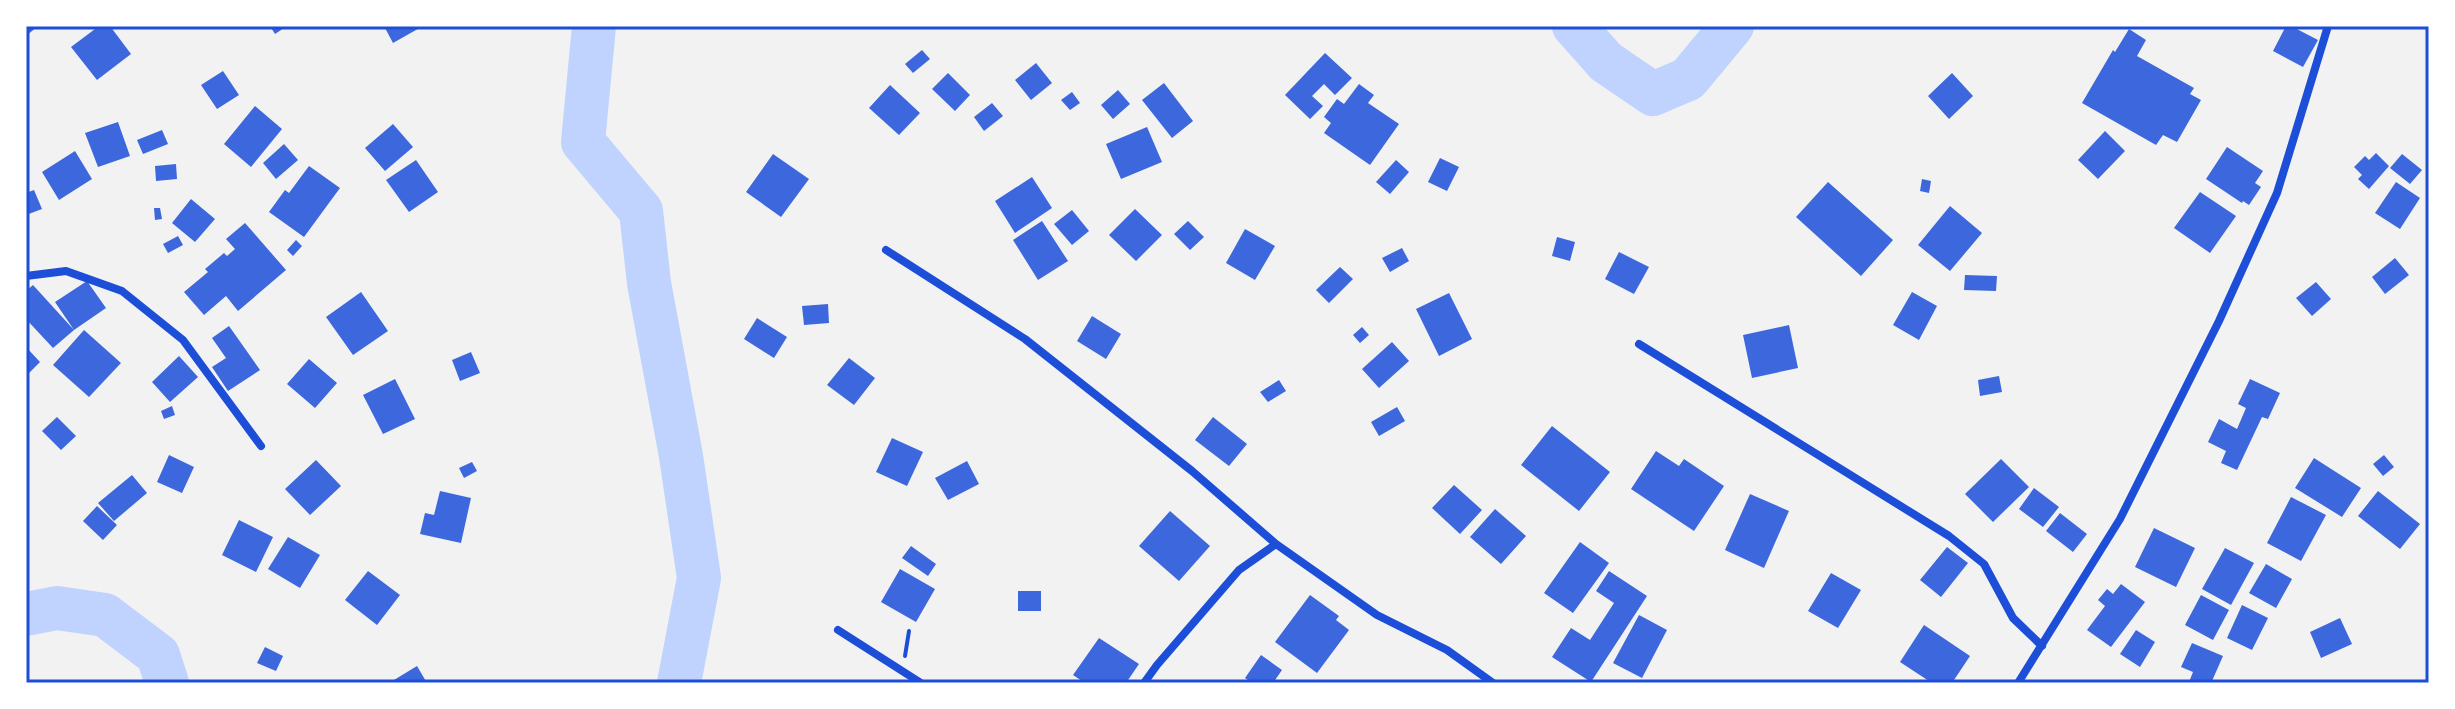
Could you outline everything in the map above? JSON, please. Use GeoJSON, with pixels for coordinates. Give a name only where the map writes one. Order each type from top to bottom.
{"type":"FeatureCollection","features":[{"type":"Feature","properties":{"kind":"street"},"geometry":{"type":"LineString","coordinates":[[2018,683],[2120,519],[2219,321],[2277,193],[2328,26]]}},
{"type":"Feature","properties":{"kind":"street"},"geometry":{"type":"LineString","coordinates":[[886,250],[1025,339],[1192,471],[1276,544],[1377,615],[1447,650],[1493,683]]}},
{"type":"Feature","properties":{"kind":"street"},"geometry":{"type":"LineString","coordinates":[[26,276],[66,271],[122,291],[183,340],[261,446]]}},
{"type":"Feature","properties":{"kind":"street"},"geometry":{"type":"LineString","coordinates":[[1639,344],[1949,536],[1984,564],[2013,618],[2042,646]]}},
{"type":"Feature","properties":{"kind":"street"},"geometry":{"type":"LineString","coordinates":[[1144,683],[1239,570],[1276,544]]}},
{"type":"Feature","properties":{"kind":"street"},"geometry":{"type":"LineString","coordinates":[[838,630],[921,683]]}},
{"type":"Feature","properties":{"kind":"building"},"geometry":{"type":"Polygon","coordinates":[[[26,26],[38,26],[26,36],[26,26]]]}},
{"type":"Feature","properties":{"kind":"building"},"geometry":{"type":"Polygon","coordinates":[[[99,26],[110,26],[131,54],[97,80],[71,47],[99,26]]]}},
{"type":"Feature","properties":{"kind":"building"},"geometry":{"type":"Polygon","coordinates":[[[270,26],[287,26],[275,34],[270,26]]]}},
{"type":"Feature","properties":{"kind":"building"},"geometry":{"type":"Polygon","coordinates":[[[384,26],[423,26],[393,43],[384,26]]]}},
{"type":"Feature","properties":{"kind":"building"},"geometry":{"type":"Polygon","coordinates":[[[2286,26],[2318,40],[2303,67],[2273,51],[2286,26]]]}},
{"type":"Feature","properties":{"kind":"building"},"geometry":{"type":"Polygon","coordinates":[[[2129,29],[2146,40],[2137,56],[2194,88],[2190,94],[2201,100],[2177,142],[2163,135],[2156,145],[2082,103],[2129,29]]]}},
{"type":"Feature","properties":{"kind":"building"},"geometry":{"type":"Polygon","coordinates":[[[922,50],[930,59],[913,73],[905,64],[922,50]]]}},
{"type":"Feature","properties":{"kind":"building"},"geometry":{"type":"Polygon","coordinates":[[[1325,53],[1352,78],[1335,95],[1324,84],[1312,96],[1323,106],[1310,119],[1285,95],[1325,53]]]}},
{"type":"Feature","properties":{"kind":"building"},"geometry":{"type":"Polygon","coordinates":[[[1036,63],[1052,83],[1031,100],[1015,80],[1036,63]]]}},
{"type":"Feature","properties":{"kind":"building"},"geometry":{"type":"Polygon","coordinates":[[[223,71],[239,95],[217,109],[201,85],[223,71]]]}},
{"type":"Feature","properties":{"kind":"building"},"geometry":{"type":"Polygon","coordinates":[[[948,73],[970,95],[955,111],[932,89],[948,73]]]}},
{"type":"Feature","properties":{"kind":"building"},"geometry":{"type":"Polygon","coordinates":[[[1952,73],[1973,96],[1949,119],[1928,96],[1952,73]]]}},
{"type":"Feature","properties":{"kind":"building"},"geometry":{"type":"Polygon","coordinates":[[[1164,83],[1193,121],[1172,138],[1142,100],[1164,83]]]}},
{"type":"Feature","properties":{"kind":"building"},"geometry":{"type":"Polygon","coordinates":[[[1359,84],[1374,95],[1368,103],[1399,124],[1370,165],[1324,133],[1331,123],[1324,117],[1337,99],[1344,104],[1359,84]]]}},
{"type":"Feature","properties":{"kind":"building"},"geometry":{"type":"Polygon","coordinates":[[[890,85],[920,113],[899,135],[869,108],[890,85]]]}},
{"type":"Feature","properties":{"kind":"building"},"geometry":{"type":"Polygon","coordinates":[[[1118,90],[1130,104],[1113,119],[1101,105],[1118,90]]]}},
{"type":"Feature","properties":{"kind":"building"},"geometry":{"type":"Polygon","coordinates":[[[1072,92],[1080,103],[1070,110],[1061,100],[1072,92]]]}},
{"type":"Feature","properties":{"kind":"building"},"geometry":{"type":"Polygon","coordinates":[[[992,103],[1003,116],[984,131],[974,117],[992,103]]]}},
{"type":"Feature","properties":{"kind":"building"},"geometry":{"type":"Polygon","coordinates":[[[255,106],[282,129],[251,167],[224,144],[255,106]]]}},
{"type":"Feature","properties":{"kind":"building"},"geometry":{"type":"Polygon","coordinates":[[[118,122],[130,156],[98,167],[85,133],[118,122]]]}},
{"type":"Feature","properties":{"kind":"building"},"geometry":{"type":"Polygon","coordinates":[[[393,124],[413,147],[385,171],[365,148],[393,124]]]}},
{"type":"Feature","properties":{"kind":"building"},"geometry":{"type":"Polygon","coordinates":[[[1147,127],[1162,162],[1121,179],[1106,144],[1147,127]]]}},
{"type":"Feature","properties":{"kind":"building"},"geometry":{"type":"Polygon","coordinates":[[[162,130],[168,144],[143,154],[137,140],[162,130]]]}},
{"type":"Feature","properties":{"kind":"building"},"geometry":{"type":"Polygon","coordinates":[[[2105,131],[2125,151],[2098,179],[2078,160],[2105,131]]]}},
{"type":"Feature","properties":{"kind":"building"},"geometry":{"type":"Polygon","coordinates":[[[284,144],[298,160],[276,179],[263,163],[284,144]]]}},
{"type":"Feature","properties":{"kind":"building"},"geometry":{"type":"Polygon","coordinates":[[[2227,147],[2263,171],[2255,183],[2261,187],[2249,205],[2206,179],[2227,147]]]}},
{"type":"Feature","properties":{"kind":"building"},"geometry":{"type":"Polygon","coordinates":[[[75,151],[92,179],[59,200],[42,172],[75,151]]]}},
{"type":"Feature","properties":{"kind":"building"},"geometry":{"type":"Polygon","coordinates":[[[2376,153],[2389,166],[2369,189],[2358,179],[2362,175],[2354,167],[2365,156],[2369,160],[2376,153]]]}},
{"type":"Feature","properties":{"kind":"building"},"geometry":{"type":"Polygon","coordinates":[[[773,154],[809,179],[781,217],[746,192],[773,154]]]}},
{"type":"Feature","properties":{"kind":"building"},"geometry":{"type":"Polygon","coordinates":[[[2402,154],[2422,170],[2410,184],[2390,168],[2402,154]]]}},
{"type":"Feature","properties":{"kind":"building"},"geometry":{"type":"Polygon","coordinates":[[[1440,158],[1459,167],[1447,191],[1428,182],[1440,158]]]}},
{"type":"Feature","properties":{"kind":"building"},"geometry":{"type":"Polygon","coordinates":[[[416,160],[438,192],[409,212],[386,180],[416,160]]]}},
{"type":"Feature","properties":{"kind":"building"},"geometry":{"type":"Polygon","coordinates":[[[1396,160],[1409,172],[1390,194],[1376,182],[1396,160]]]}},
{"type":"Feature","properties":{"kind":"building"},"geometry":{"type":"Polygon","coordinates":[[[176,164],[177,179],[156,181],[155,166],[176,164]]]}},
{"type":"Feature","properties":{"kind":"building"},"geometry":{"type":"Polygon","coordinates":[[[309,166],[340,188],[304,237],[269,212],[285,190],[289,193],[309,166]]]}},
{"type":"Feature","properties":{"kind":"building"},"geometry":{"type":"Polygon","coordinates":[[[1032,177],[1052,208],[1015,233],[995,201],[1032,177]]]}},
{"type":"Feature","properties":{"kind":"building"},"geometry":{"type":"Polygon","coordinates":[[[1922,179],[1931,181],[1929,193],[1920,191],[1922,179]]]}},
{"type":"Feature","properties":{"kind":"building"},"geometry":{"type":"Polygon","coordinates":[[[1828,182],[1893,240],[1861,276],[1796,217],[1828,182]]]}},
{"type":"Feature","properties":{"kind":"building"},"geometry":{"type":"Polygon","coordinates":[[[2396,182],[2420,198],[2400,229],[2375,213],[2396,182]]]}},
{"type":"Feature","properties":{"kind":"building"},"geometry":{"type":"Polygon","coordinates":[[[34,190],[42,209],[26,215],[26,193],[34,190]]]}},
{"type":"Feature","properties":{"kind":"building"},"geometry":{"type":"Polygon","coordinates":[[[2200,192],[2236,216],[2210,253],[2174,228],[2200,192]]]}},
{"type":"Feature","properties":{"kind":"building"},"geometry":{"type":"Polygon","coordinates":[[[191,199],[215,219],[195,242],[172,223],[191,199]]]}},
{"type":"Feature","properties":{"kind":"building"},"geometry":{"type":"Polygon","coordinates":[[[1950,206],[1982,233],[1950,271],[1918,245],[1950,206]]]}},
{"type":"Feature","properties":{"kind":"building"},"geometry":{"type":"Polygon","coordinates":[[[154,208],[160,208],[162,219],[155,220],[154,208]]]}},
{"type":"Feature","properties":{"kind":"building"},"geometry":{"type":"Polygon","coordinates":[[[1135,209],[1162,235],[1136,261],[1109,235],[1135,209]]]}},
{"type":"Feature","properties":{"kind":"building"},"geometry":{"type":"Polygon","coordinates":[[[1072,210],[1089,231],[1072,245],[1054,224],[1072,210]]]}},
{"type":"Feature","properties":{"kind":"building"},"geometry":{"type":"Polygon","coordinates":[[[1042,221],[1068,261],[1038,280],[1013,240],[1042,221]]]}},
{"type":"Feature","properties":{"kind":"building"},"geometry":{"type":"Polygon","coordinates":[[[1188,221],[1204,237],[1190,250],[1174,234],[1188,221]]]}},
{"type":"Feature","properties":{"kind":"building"},"geometry":{"type":"Polygon","coordinates":[[[245,223],[286,270],[238,311],[226,296],[204,315],[184,292],[208,272],[205,269],[224,253],[227,256],[235,249],[226,239],[245,223]]]}},
{"type":"Feature","properties":{"kind":"building"},"geometry":{"type":"Polygon","coordinates":[[[1245,229],[1275,246],[1255,280],[1226,263],[1245,229]]]}},
{"type":"Feature","properties":{"kind":"building"},"geometry":{"type":"Polygon","coordinates":[[[178,236],[183,245],[168,253],[163,244],[178,236]]]}},
{"type":"Feature","properties":{"kind":"building"},"geometry":{"type":"Polygon","coordinates":[[[1557,237],[1575,242],[1570,261],[1552,256],[1557,237]]]}},
{"type":"Feature","properties":{"kind":"building"},"geometry":{"type":"Polygon","coordinates":[[[296,240],[302,246],[293,256],[287,250],[296,240]]]}},
{"type":"Feature","properties":{"kind":"building"},"geometry":{"type":"Polygon","coordinates":[[[1402,248],[1409,261],[1390,272],[1382,258],[1402,248]]]}},
{"type":"Feature","properties":{"kind":"building"},"geometry":{"type":"Polygon","coordinates":[[[1619,252],[1649,267],[1634,294],[1605,279],[1619,252]]]}},
{"type":"Feature","properties":{"kind":"building"},"geometry":{"type":"Polygon","coordinates":[[[2395,258],[2409,275],[2385,294],[2372,277],[2395,258]]]}},
{"type":"Feature","properties":{"kind":"building"},"geometry":{"type":"Polygon","coordinates":[[[1340,267],[1353,279],[1329,303],[1316,290],[1340,267]]]}},
{"type":"Feature","properties":{"kind":"building"},"geometry":{"type":"Polygon","coordinates":[[[1965,275],[1997,276],[1996,291],[1964,290],[1965,275]]]}},
{"type":"Feature","properties":{"kind":"building"},"geometry":{"type":"Polygon","coordinates":[[[87,281],[106,308],[74,330],[55,302],[87,281]]]}},
{"type":"Feature","properties":{"kind":"building"},"geometry":{"type":"Polygon","coordinates":[[[2316,282],[2331,299],[2312,316],[2296,298],[2316,282]]]}},
{"type":"Feature","properties":{"kind":"building"},"geometry":{"type":"Polygon","coordinates":[[[33,285],[74,330],[53,348],[26,319],[26,291],[33,285]]]}},
{"type":"Feature","properties":{"kind":"building"},"geometry":{"type":"Polygon","coordinates":[[[361,292],[388,331],[353,355],[326,317],[361,292]]]}},
{"type":"Feature","properties":{"kind":"building"},"geometry":{"type":"Polygon","coordinates":[[[1912,292],[1937,306],[1919,340],[1893,325],[1912,292]]]}},
{"type":"Feature","properties":{"kind":"building"},"geometry":{"type":"Polygon","coordinates":[[[1449,293],[1472,339],[1439,356],[1416,309],[1449,293]]]}},
{"type":"Feature","properties":{"kind":"building"},"geometry":{"type":"Polygon","coordinates":[[[828,304],[829,323],[804,325],[802,306],[828,304]]]}},
{"type":"Feature","properties":{"kind":"building"},"geometry":{"type":"Polygon","coordinates":[[[1092,316],[1121,334],[1106,359],[1077,341],[1092,316]]]}},
{"type":"Feature","properties":{"kind":"building"},"geometry":{"type":"Polygon","coordinates":[[[757,318],[787,337],[774,358],[744,339],[757,318]]]}},
{"type":"Feature","properties":{"kind":"building"},"geometry":{"type":"Polygon","coordinates":[[[1789,325],[1798,368],[1752,378],[1743,335],[1789,325]]]}},
{"type":"Feature","properties":{"kind":"building"},"geometry":{"type":"Polygon","coordinates":[[[229,326],[260,370],[228,391],[212,367],[226,358],[212,338],[229,326]]]}},
{"type":"Feature","properties":{"kind":"building"},"geometry":{"type":"Polygon","coordinates":[[[1362,327],[1369,335],[1360,343],[1353,335],[1362,327]]]}},
{"type":"Feature","properties":{"kind":"building"},"geometry":{"type":"Polygon","coordinates":[[[84,330],[121,363],[89,397],[53,365],[84,330]]]}},
{"type":"Feature","properties":{"kind":"building"},"geometry":{"type":"Polygon","coordinates":[[[1392,342],[1409,361],[1379,388],[1362,369],[1392,342]]]}},
{"type":"Feature","properties":{"kind":"building"},"geometry":{"type":"Polygon","coordinates":[[[26,347],[40,362],[26,376],[26,347]]]}},
{"type":"Feature","properties":{"kind":"building"},"geometry":{"type":"Polygon","coordinates":[[[471,352],[480,373],[460,381],[452,360],[471,352]]]}},
{"type":"Feature","properties":{"kind":"building"},"geometry":{"type":"Polygon","coordinates":[[[179,356],[198,377],[170,402],[152,382],[179,356]]]}},
{"type":"Feature","properties":{"kind":"building"},"geometry":{"type":"Polygon","coordinates":[[[849,358],[875,378],[854,405],[827,385],[849,358]]]}},
{"type":"Feature","properties":{"kind":"building"},"geometry":{"type":"Polygon","coordinates":[[[309,359],[337,383],[315,408],[287,384],[309,359]]]}},
{"type":"Feature","properties":{"kind":"building"},"geometry":{"type":"Polygon","coordinates":[[[1999,376],[2002,392],[1980,396],[1978,380],[1999,376]]]}},
{"type":"Feature","properties":{"kind":"building"},"geometry":{"type":"Polygon","coordinates":[[[395,379],[415,419],[383,434],[363,395],[395,379]]]}},
{"type":"Feature","properties":{"kind":"building"},"geometry":{"type":"Polygon","coordinates":[[[2250,379],[2280,393],[2268,419],[2262,417],[2237,470],[2221,463],[2226,451],[2208,442],[2219,419],[2237,429],[2246,408],[2238,404],[2250,379]]]}},
{"type":"Feature","properties":{"kind":"building"},"geometry":{"type":"Polygon","coordinates":[[[1279,380],[1286,391],[1268,402],[1260,392],[1279,380]]]}},
{"type":"Feature","properties":{"kind":"building"},"geometry":{"type":"Polygon","coordinates":[[[172,406],[175,415],[164,419],[161,411],[172,406]]]}},
{"type":"Feature","properties":{"kind":"building"},"geometry":{"type":"Polygon","coordinates":[[[1397,407],[1405,421],[1379,436],[1371,422],[1397,407]]]}},
{"type":"Feature","properties":{"kind":"building"},"geometry":{"type":"Polygon","coordinates":[[[57,417],[76,436],[61,450],[42,431],[57,417]]]}},
{"type":"Feature","properties":{"kind":"building"},"geometry":{"type":"Polygon","coordinates":[[[1213,417],[1247,444],[1229,466],[1195,440],[1213,417]]]}},
{"type":"Feature","properties":{"kind":"building"},"geometry":{"type":"Polygon","coordinates":[[[1552,426],[1610,472],[1579,511],[1521,465],[1552,426]]]}},
{"type":"Feature","properties":{"kind":"building"},"geometry":{"type":"Polygon","coordinates":[[[892,438],[923,452],[907,486],[876,472],[892,438]]]}},
{"type":"Feature","properties":{"kind":"building"},"geometry":{"type":"Polygon","coordinates":[[[1656,451],[1679,466],[1684,459],[1724,486],[1694,531],[1631,489],[1656,451]]]}},
{"type":"Feature","properties":{"kind":"building"},"geometry":{"type":"Polygon","coordinates":[[[169,455],[194,467],[182,493],[157,482],[169,455]]]}},
{"type":"Feature","properties":{"kind":"building"},"geometry":{"type":"Polygon","coordinates":[[[2384,455],[2394,467],[2383,476],[2373,464],[2384,455]]]}},
{"type":"Feature","properties":{"kind":"building"},"geometry":{"type":"Polygon","coordinates":[[[2314,458],[2361,488],[2342,517],[2295,488],[2314,458]]]}},
{"type":"Feature","properties":{"kind":"building"},"geometry":{"type":"Polygon","coordinates":[[[2001,459],[2029,487],[1993,522],[1965,494],[2001,459]]]}},
{"type":"Feature","properties":{"kind":"building"},"geometry":{"type":"Polygon","coordinates":[[[316,460],[341,486],[310,515],[285,489],[316,460]]]}},
{"type":"Feature","properties":{"kind":"building"},"geometry":{"type":"Polygon","coordinates":[[[967,461],[979,484],[948,500],[935,478],[967,461]]]}},
{"type":"Feature","properties":{"kind":"building"},"geometry":{"type":"Polygon","coordinates":[[[472,462],[477,471],[464,478],[459,468],[472,462]]]}},
{"type":"Feature","properties":{"kind":"building"},"geometry":{"type":"Polygon","coordinates":[[[132,475],[147,493],[114,521],[98,503],[132,475]]]}},
{"type":"Feature","properties":{"kind":"building"},"geometry":{"type":"Polygon","coordinates":[[[1454,485],[1482,510],[1460,534],[1432,508],[1454,485]]]}},
{"type":"Feature","properties":{"kind":"building"},"geometry":{"type":"Polygon","coordinates":[[[2034,488],[2059,507],[2043,527],[2019,509],[2034,488]]]}},
{"type":"Feature","properties":{"kind":"building"},"geometry":{"type":"Polygon","coordinates":[[[440,491],[471,498],[461,543],[420,534],[425,513],[434,515],[440,491]]]}},
{"type":"Feature","properties":{"kind":"building"},"geometry":{"type":"Polygon","coordinates":[[[2378,491],[2420,524],[2400,549],[2358,516],[2378,491]]]}},
{"type":"Feature","properties":{"kind":"building"},"geometry":{"type":"Polygon","coordinates":[[[1750,494],[1789,511],[1764,568],[1725,550],[1750,494]]]}},
{"type":"Feature","properties":{"kind":"building"},"geometry":{"type":"Polygon","coordinates":[[[2291,497],[2326,515],[2301,561],[2267,543],[2291,497]]]}},
{"type":"Feature","properties":{"kind":"building"},"geometry":{"type":"Polygon","coordinates":[[[97,506],[117,525],[103,540],[83,521],[97,506]]]}},
{"type":"Feature","properties":{"kind":"building"},"geometry":{"type":"Polygon","coordinates":[[[1495,509],[1526,536],[1501,564],[1470,537],[1495,509]]]}},
{"type":"Feature","properties":{"kind":"building"},"geometry":{"type":"Polygon","coordinates":[[[1170,511],[1210,546],[1179,581],[1139,546],[1170,511]]]}},
{"type":"Feature","properties":{"kind":"building"},"geometry":{"type":"Polygon","coordinates":[[[2060,513],[2087,534],[2073,552],[2046,531],[2060,513]]]}},
{"type":"Feature","properties":{"kind":"building"},"geometry":{"type":"Polygon","coordinates":[[[239,520],[273,537],[256,572],[222,555],[239,520]]]}},
{"type":"Feature","properties":{"kind":"building"},"geometry":{"type":"Polygon","coordinates":[[[2154,528],[2195,548],[2176,587],[2135,567],[2154,528]]]}},
{"type":"Feature","properties":{"kind":"building"},"geometry":{"type":"Polygon","coordinates":[[[288,537],[320,555],[300,588],[268,569],[288,537]]]}},
{"type":"Feature","properties":{"kind":"building"},"geometry":{"type":"Polygon","coordinates":[[[1580,542],[1609,563],[1573,613],[1544,593],[1580,542]]]}},
{"type":"Feature","properties":{"kind":"building"},"geometry":{"type":"Polygon","coordinates":[[[911,546],[936,564],[928,576],[902,558],[911,546]]]}},
{"type":"Feature","properties":{"kind":"building"},"geometry":{"type":"Polygon","coordinates":[[[1947,547],[1968,563],[1941,597],[1920,580],[1947,547]]]}},
{"type":"Feature","properties":{"kind":"building"},"geometry":{"type":"Polygon","coordinates":[[[2225,548],[2254,563],[2231,605],[2202,589],[2225,548]]]}},
{"type":"Feature","properties":{"kind":"building"},"geometry":{"type":"Polygon","coordinates":[[[2266,564],[2292,579],[2276,608],[2249,593],[2266,564]]]}},
{"type":"Feature","properties":{"kind":"building"},"geometry":{"type":"Polygon","coordinates":[[[900,569],[935,589],[916,622],[881,602],[900,569]]]}},
{"type":"Feature","properties":{"kind":"building"},"geometry":{"type":"Polygon","coordinates":[[[368,571],[400,595],[377,625],[345,600],[368,571]]]}},
{"type":"Feature","properties":{"kind":"building"},"geometry":{"type":"Polygon","coordinates":[[[1609,571],[1647,596],[1591,682],[1552,657],[1571,628],[1590,640],[1614,603],[1596,591],[1609,571]]]}},
{"type":"Feature","properties":{"kind":"building"},"geometry":{"type":"Polygon","coordinates":[[[1831,573],[1861,590],[1838,628],[1808,611],[1831,573]]]}},
{"type":"Feature","properties":{"kind":"building"},"geometry":{"type":"Polygon","coordinates":[[[2121,584],[2145,602],[2111,647],[2087,630],[2105,606],[2098,600],[2107,589],[2113,594],[2121,584]]]}},
{"type":"Feature","properties":{"kind":"building"},"geometry":{"type":"Polygon","coordinates":[[[1018,591],[1041,591],[1041,611],[1018,611],[1018,591]]]}},
{"type":"Feature","properties":{"kind":"building"},"geometry":{"type":"Polygon","coordinates":[[[1310,595],[1339,616],[1336,620],[1349,630],[1317,673],[1275,642],[1310,595]]]}},
{"type":"Feature","properties":{"kind":"building"},"geometry":{"type":"Polygon","coordinates":[[[2201,595],[2229,610],[2213,640],[2185,625],[2201,595]]]}},
{"type":"Feature","properties":{"kind":"building"},"geometry":{"type":"Polygon","coordinates":[[[2242,605],[2268,618],[2252,650],[2227,638],[2242,605]]]}},
{"type":"Feature","properties":{"kind":"building"},"geometry":{"type":"Polygon","coordinates":[[[1639,615],[1667,630],[1642,678],[1613,663],[1639,615]]]}},
{"type":"Feature","properties":{"kind":"building"},"geometry":{"type":"Polygon","coordinates":[[[2340,618],[2352,644],[2321,658],[2310,632],[2340,618]]]}},
{"type":"Feature","properties":{"kind":"building"},"geometry":{"type":"Polygon","coordinates":[[[1924,625],[1970,656],[1952,683],[1932,683],[1900,662],[1924,625]]]}},
{"type":"Feature","properties":{"kind":"building"},"geometry":{"type":"Polygon","coordinates":[[[2136,630],[2155,642],[2140,667],[2120,654],[2136,630]]]}},
{"type":"Feature","properties":{"kind":"building"},"geometry":{"type":"Polygon","coordinates":[[[1099,638],[1139,664],[1126,683],[1085,683],[1073,675],[1099,638]]]}},
{"type":"Feature","properties":{"kind":"building"},"geometry":{"type":"Polygon","coordinates":[[[2192,643],[2223,656],[2212,681],[2208,683],[2189,682],[2193,672],[2181,667],[2192,643]]]}},
{"type":"Feature","properties":{"kind":"building"},"geometry":{"type":"Polygon","coordinates":[[[265,647],[283,656],[276,671],[257,663],[265,647]]]}},
{"type":"Feature","properties":{"kind":"building"},"geometry":{"type":"Polygon","coordinates":[[[1261,655],[1282,670],[1273,683],[1252,683],[1245,678],[1261,655]]]}},
{"type":"Feature","properties":{"kind":"building"},"geometry":{"type":"Polygon","coordinates":[[[417,666],[427,683],[389,683],[417,666]]]}},
{"type":"Feature","properties":{"kind":"building"},"geometry":{"type":"Polygon","coordinates":[[[477,680],[508,680],[508,683],[477,683],[477,680]]]}},
{"type":"Feature","properties":{"kind":"waterway"},"geometry":{"type":"LineString","coordinates":[[594,26],[583,142],[641,211],[649,283],[681,456],[699,578],[679,683]]}},
{"type":"Feature","properties":{"kind":"waterway"},"geometry":{"type":"LineString","coordinates":[[1574,26],[1606,62],[1653,94],[1688,79],[1732,26]]}},
{"type":"Feature","properties":{"kind":"waterway"},"geometry":{"type":"LineString","coordinates":[[26,614],[57,608],[105,615],[158,655],[167,683]]}}]}
